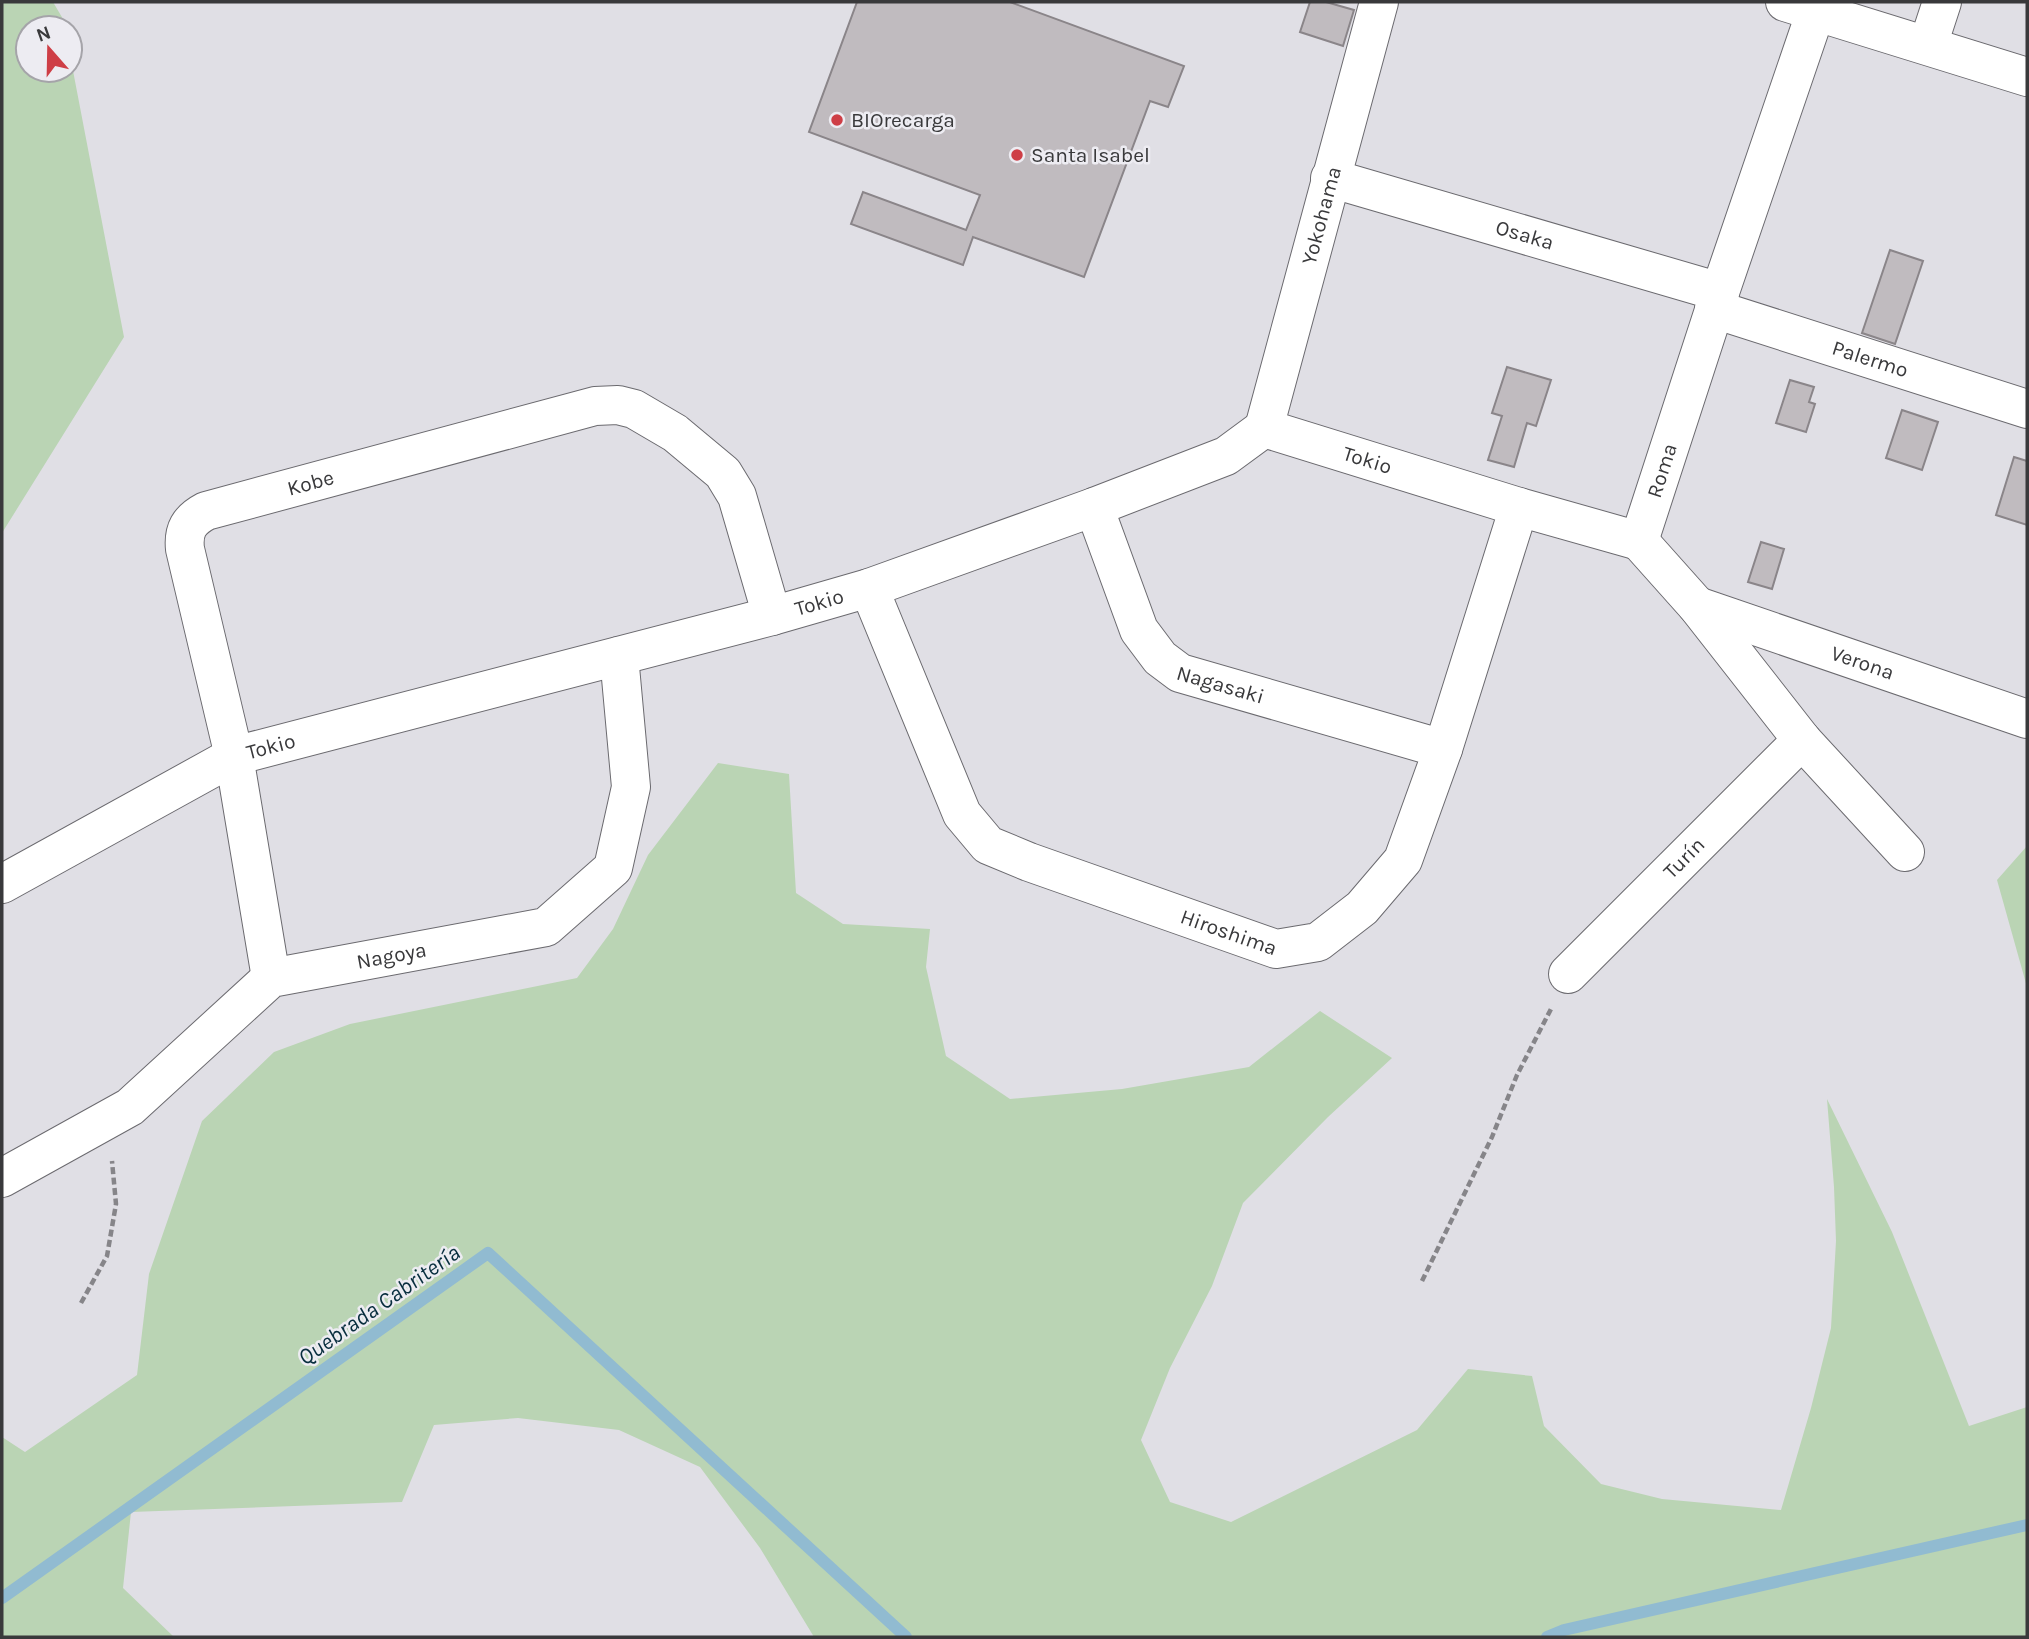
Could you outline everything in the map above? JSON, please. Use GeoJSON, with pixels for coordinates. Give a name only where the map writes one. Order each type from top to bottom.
{"type":"FeatureCollection","features":[{"type":"Feature","properties":{"kind":"street","name":"Yokohama"},"geometry":{"type":"LineString","coordinates":[[1264,428],[1379,2]]}},
{"type":"Feature","properties":{"kind":"street"},"geometry":{"type":"LineString","coordinates":[[1928,45],[1942,2]]}},
{"type":"Feature","properties":{"kind":"street"},"geometry":{"type":"LineString","coordinates":[[1800,7],[2027,77]]}},
{"type":"Feature","properties":{"kind":"street","name":"Roma"},"geometry":{"type":"LineString","coordinates":[[1639,541],[1717,300],[1800,7]]}},
{"type":"Feature","properties":{"kind":"street","name":"Osaka"},"geometry":{"type":"LineString","coordinates":[[1330,178],[1717,300]]}},
{"type":"Feature","properties":{"kind":"street","name":"Palermo"},"geometry":{"type":"LineString","coordinates":[[1717,300],[2027,409]]}},
{"type":"Feature","properties":{"kind":"street","name":"Kobe"},"geometry":{"type":"LineString","coordinates":[[271,978],[234,756],[185,549],[184,536],[189,522],[206,511],[595,406],[618,405],[634,409],[675,433],[723,473],[737,496],[772,616]]}},
{"type":"Feature","properties":{"kind":"street","name":"Tokio"},"geometry":{"type":"LineString","coordinates":[[2,884],[234,756],[772,616],[869,588],[1226,456],[1264,428],[1639,541]]}},
{"type":"Feature","properties":{"kind":"street","name":"Nagasaki"},"geometry":{"type":"LineString","coordinates":[[1094,507],[1139,630],[1160,658],[1180,673],[1443,749]]}},
{"type":"Feature","properties":{"kind":"street","name":"Hiroshima"},"geometry":{"type":"LineString","coordinates":[[869,588],[962,814],[988,845],[1276,949],[1318,942],[1362,908],[1403,860],[1443,749],[1519,507]]}},
{"type":"Feature","properties":{"kind":"street"},"geometry":{"type":"LineString","coordinates":[[1639,541],[1697,606],[1802,740],[1905,852]]}},
{"type":"Feature","properties":{"kind":"street","name":"Verona"},"geometry":{"type":"LineString","coordinates":[[1697,606],[2027,719]]}},
{"type":"Feature","properties":{"kind":"street","name":"Nagoya"},"geometry":{"type":"LineString","coordinates":[[271,978],[546,927],[613,868],[631,788],[619,656]]}},
{"type":"Feature","properties":{"kind":"street","name":"Turín"},"geometry":{"type":"LineString","coordinates":[[1568,974],[1802,740]]}},
{"type":"Feature","properties":{"kind":"street"},"geometry":{"type":"LineString","coordinates":[[2,1178],[130,1107],[271,978]]}},
{"type":"Feature","properties":{"kind":"path"},"geometry":{"type":"LineString","coordinates":[[1422,1281],[1492,1136],[1517,1075],[1568,974]]}},
{"type":"Feature","properties":{"kind":"path"},"geometry":{"type":"LineString","coordinates":[[81,1303],[107,1256],[116,1204],[107,1119]]}},
{"type":"Feature","properties":{"kind":"green space"},"geometry":{"type":"Polygon","coordinates":[[[2,2],[53,2],[60,14],[14,14],[14,84],[76,84],[124,337],[2,533],[2,2]]]}},
{"type":"Feature","properties":{"kind":"green space"},"geometry":{"type":"Polygon","coordinates":[[[718,763],[789,774],[796,893],[843,924],[930,929],[926,967],[946,1056],[1010,1099],[1122,1089],[1249,1067],[1320,1011],[1392,1058],[1328,1117],[1243,1203],[1212,1286],[1170,1368],[1141,1440],[1170,1502],[1231,1522],[1417,1430],[1468,1369],[1532,1376],[1544,1426],[1601,1484],[1662,1499],[1781,1510],[1831,1328],[1836,1241],[1827,1099],[1892,1232],[1969,1426],[2027,1407],[2027,1636],[814,1637],[760,1548],[700,1467],[619,1430],[518,1418],[434,1425],[402,1502],[131,1512],[123,1588],[174,1637],[2,1637],[2,1437],[25,1452],[137,1375],[149,1274],[202,1121],[274,1052],[350,1024],[577,978],[613,929],[648,855],[718,763]]]}},
{"type":"Feature","properties":{"kind":"green space"},"geometry":{"type":"Polygon","coordinates":[[[2027,846],[2027,987],[1997,880],[2027,846]]]}},
{"type":"Feature","properties":{"kind":"building"},"geometry":{"type":"Polygon","coordinates":[[[857,2],[1010,2],[1184,66],[1168,107],[1150,101],[1084,277],[973,237],[963,265],[851,224],[863,192],[966,230],[980,195],[809,132],[857,2]]]}},
{"type":"Feature","properties":{"kind":"building"},"geometry":{"type":"Polygon","coordinates":[[[1310,2],[1326,2],[1354,10],[1343,46],[1300,32],[1310,2]]]}},
{"type":"Feature","properties":{"kind":"building"},"geometry":{"type":"Polygon","coordinates":[[[1890,250],[1923,261],[1895,344],[1862,333],[1890,250]]]}},
{"type":"Feature","properties":{"kind":"building"},"geometry":{"type":"Polygon","coordinates":[[[1507,367],[1551,380],[1536,426],[1527,423],[1514,467],[1488,460],[1502,416],[1492,413],[1507,367]]]}},
{"type":"Feature","properties":{"kind":"building"},"geometry":{"type":"Polygon","coordinates":[[[1790,380],[1814,387],[1809,402],[1815,404],[1806,432],[1776,423],[1790,380]]]}},
{"type":"Feature","properties":{"kind":"building"},"geometry":{"type":"Polygon","coordinates":[[[1902,410],[1938,422],[1922,470],[1886,458],[1902,410]]]}},
{"type":"Feature","properties":{"kind":"building"},"geometry":{"type":"Polygon","coordinates":[[[2014,457],[2027,461],[2027,525],[1996,515],[2014,457]]]}},
{"type":"Feature","properties":{"kind":"building"},"geometry":{"type":"Polygon","coordinates":[[[1761,542],[1784,549],[1772,589],[1748,582],[1761,542]]]}},
{"type":"Feature","properties":{"kind":"waterway","name":"Quebrada Cabritería"},"geometry":{"type":"LineString","coordinates":[[2,1598],[488,1253],[906,1637]]}},
{"type":"Feature","properties":{"kind":"waterway"},"geometry":{"type":"LineString","coordinates":[[1547,1637],[1564,1630],[2027,1525]]}},
{"type":"Feature","properties":{"kind":"place","name":"BIOrecarga"},"geometry":{"type":"Point","coordinates":[837,120]}},
{"type":"Feature","properties":{"kind":"place","name":"Santa Isabel"},"geometry":{"type":"Point","coordinates":[1017,155]}}]}
